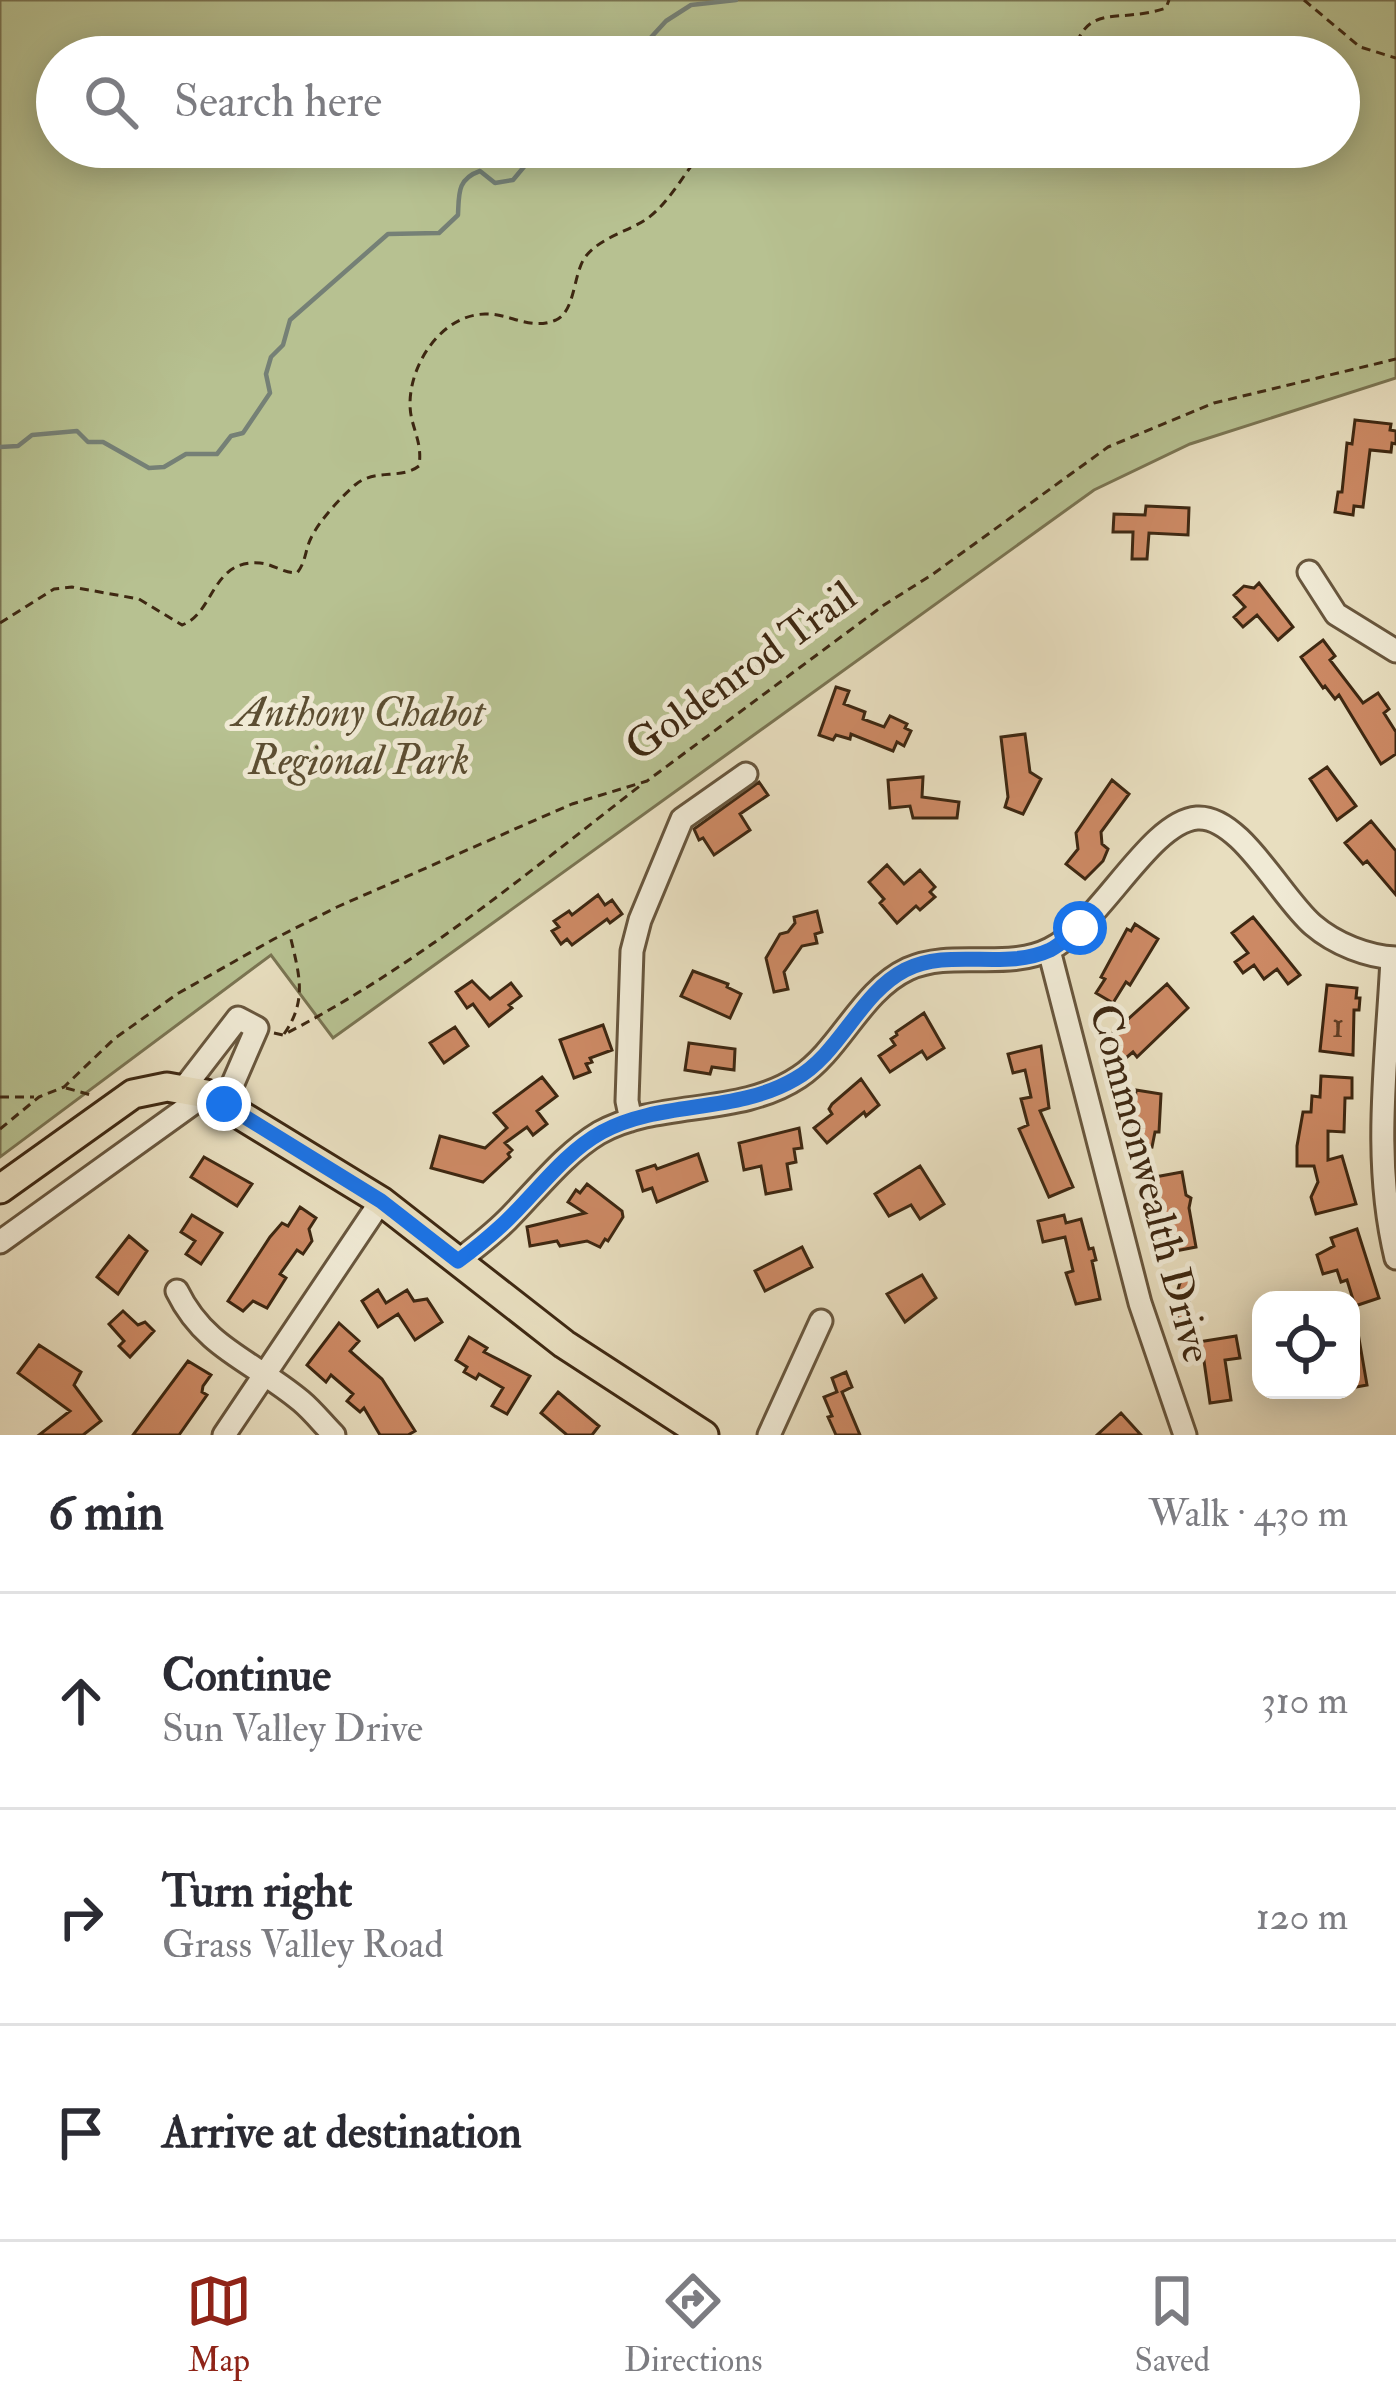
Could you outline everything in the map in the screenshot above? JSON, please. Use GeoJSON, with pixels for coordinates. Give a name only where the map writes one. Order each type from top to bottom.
{"type":"FeatureCollection","features":[{"type":"Feature","properties":{"kind":"main road"},"geometry":{"type":"LineString","coordinates":[[0,1189],[118,1104],[148,1089],[205,1096],[381,1201],[564,1344],[704,1435]]}},
{"type":"Feature","properties":{"kind":"street"},"geometry":{"type":"LineString","coordinates":[[1309,572],[1336,614],[1396,651]]}},
{"type":"Feature","properties":{"kind":"street"},"geometry":{"type":"LineString","coordinates":[[631,1120],[627,1100],[632,952],[640,920],[682,819],[746,774]]}},
{"type":"Feature","properties":{"kind":"street"},"geometry":{"type":"LineString","coordinates":[[458,1261],[600,1133],[631,1120],[745,1101],[796,1079],[824,1058],[872,997],[904,970],[930,962],[1013,958],[1049,950],[1101,907],[1160,835],[1198,818],[1220,823],[1240,838],[1278,889],[1315,927],[1352,948],[1394,959],[1380,1149],[1386,1218],[1396,1258]]}},
{"type":"Feature","properties":{"kind":"street","name":"Commonwealth Drive"},"geometry":{"type":"LineString","coordinates":[[1049,950],[1140,1303],[1185,1435]]}},
{"type":"Feature","properties":{"kind":"street"},"geometry":{"type":"LineString","coordinates":[[0,1242],[205,1096],[257,1028],[238,1018],[205,1096]]}},
{"type":"Feature","properties":{"kind":"street"},"geometry":{"type":"LineString","coordinates":[[224,1435],[381,1201]]}},
{"type":"Feature","properties":{"kind":"street"},"geometry":{"type":"LineString","coordinates":[[177,1291],[189,1316],[214,1342],[301,1401],[334,1435]]}},
{"type":"Feature","properties":{"kind":"street"},"geometry":{"type":"LineString","coordinates":[[769,1435],[821,1321]]}},
{"type":"Feature","properties":{"kind":"path"},"geometry":{"type":"LineString","coordinates":[[1119,7],[1158,11],[1169,0]]}},
{"type":"Feature","properties":{"kind":"path"},"geometry":{"type":"LineString","coordinates":[[1304,0],[1347,36]]}},
{"type":"Feature","properties":{"kind":"path"},"geometry":{"type":"LineString","coordinates":[[1076,36],[1078,22]]}},
{"type":"Feature","properties":{"kind":"path"},"geometry":{"type":"LineString","coordinates":[[1360,47],[1396,58]]}},
{"type":"Feature","properties":{"kind":"path"},"geometry":{"type":"LineString","coordinates":[[0,623],[54,589],[72,587],[139,599],[182,625],[197,617],[225,573],[255,562],[297,573],[312,536],[356,485],[371,476],[409,473],[419,466],[422,448],[409,410],[410,392],[420,361],[439,334],[470,316],[490,314],[520,324],[557,320],[568,309],[587,254],[647,219],[689,168]]}},
{"type":"Feature","properties":{"kind":"path","name":"Goldenrod Trail"},"geometry":{"type":"LineString","coordinates":[[64,1087],[114,1039],[177,994],[337,907],[572,804],[647,781],[1108,447],[1214,403],[1396,359]]}},
{"type":"Feature","properties":{"kind":"path"},"geometry":{"type":"LineString","coordinates":[[257,1028],[283,1035],[348,1002],[426,951],[647,781]]}},
{"type":"Feature","properties":{"kind":"path"},"geometry":{"type":"LineString","coordinates":[[283,1035],[300,1011],[298,964],[290,932]]}},
{"type":"Feature","properties":{"kind":"path"},"geometry":{"type":"LineString","coordinates":[[0,1129],[39,1097],[64,1087],[118,1104]]}},
{"type":"Feature","properties":{"kind":"path"},"geometry":{"type":"LineString","coordinates":[[0,1097],[39,1097]]}},
{"type":"Feature","properties":{"kind":"green space","name":"Anthony Chabot Regional Park"},"geometry":{"type":"Polygon","coordinates":[[[0,0],[1396,0],[1396,378],[1190,444],[1094,490],[333,1038],[271,955],[0,1157],[0,0]]]}},
{"type":"Feature","properties":{"kind":"building"},"geometry":{"type":"Polygon","coordinates":[[[1355,420],[1391,424],[1396,444],[1392,443],[1391,452],[1370,450],[1363,507],[1354,506],[1353,515],[1335,512],[1355,420]]]}},
{"type":"Feature","properties":{"kind":"building"},"geometry":{"type":"Polygon","coordinates":[[[1146,506],[1189,508],[1188,535],[1149,533],[1147,559],[1132,559],[1133,532],[1113,532],[1114,514],[1145,515],[1146,506]]]}},
{"type":"Feature","properties":{"kind":"building"},"geometry":{"type":"Polygon","coordinates":[[[1259,583],[1293,627],[1278,640],[1257,615],[1243,627],[1234,617],[1245,607],[1234,595],[1244,586],[1254,588],[1259,583]]]}},
{"type":"Feature","properties":{"kind":"building"},"geometry":{"type":"Polygon","coordinates":[[[1323,640],[1335,656],[1330,660],[1363,703],[1378,693],[1389,709],[1384,713],[1396,732],[1396,754],[1381,764],[1339,695],[1335,699],[1323,688],[1301,657],[1323,640]]]}},
{"type":"Feature","properties":{"kind":"building"},"geometry":{"type":"Polygon","coordinates":[[[836,687],[849,691],[844,704],[865,712],[863,719],[884,727],[890,716],[907,724],[905,728],[911,731],[904,746],[897,742],[893,751],[851,734],[850,739],[836,735],[833,740],[819,735],[836,687]]]}},
{"type":"Feature","properties":{"kind":"building"},"geometry":{"type":"Polygon","coordinates":[[[1025,734],[1030,772],[1041,779],[1023,814],[1005,807],[1001,737],[1025,734]]]}},
{"type":"Feature","properties":{"kind":"building"},"geometry":{"type":"Polygon","coordinates":[[[1327,767],[1356,806],[1337,820],[1310,779],[1327,767]]]}},
{"type":"Feature","properties":{"kind":"building"},"geometry":{"type":"Polygon","coordinates":[[[923,777],[922,797],[959,802],[957,818],[913,818],[910,806],[890,808],[888,780],[923,777]]]}},
{"type":"Feature","properties":{"kind":"building"},"geometry":{"type":"Polygon","coordinates":[[[1112,780],[1129,794],[1101,832],[1102,844],[1108,849],[1103,861],[1085,879],[1066,864],[1078,849],[1076,833],[1112,780]]]}},
{"type":"Feature","properties":{"kind":"building"},"geometry":{"type":"Polygon","coordinates":[[[759,782],[768,795],[740,814],[750,830],[714,855],[694,829],[759,782]]]}},
{"type":"Feature","properties":{"kind":"building"},"geometry":{"type":"Polygon","coordinates":[[[1371,821],[1396,851],[1396,895],[1345,843],[1371,821]]]}},
{"type":"Feature","properties":{"kind":"building"},"geometry":{"type":"Polygon","coordinates":[[[887,865],[904,884],[920,870],[935,887],[930,892],[935,897],[897,923],[869,882],[887,865]]]}},
{"type":"Feature","properties":{"kind":"building"},"geometry":{"type":"Polygon","coordinates":[[[598,895],[605,905],[612,900],[622,914],[610,923],[607,919],[572,945],[567,939],[561,944],[552,931],[559,927],[554,921],[569,911],[572,915],[598,895]]]}},
{"type":"Feature","properties":{"kind":"building"},"geometry":{"type":"Polygon","coordinates":[[[817,911],[822,932],[815,934],[817,943],[802,946],[784,972],[788,989],[774,992],[766,958],[780,934],[795,923],[794,917],[817,911]]]}},
{"type":"Feature","properties":{"kind":"building"},"geometry":{"type":"Polygon","coordinates":[[[1253,917],[1300,975],[1288,984],[1277,969],[1264,979],[1254,965],[1243,973],[1235,962],[1248,953],[1232,933],[1253,917]]]}},
{"type":"Feature","properties":{"kind":"building"},"geometry":{"type":"Polygon","coordinates":[[[1135,924],[1158,939],[1113,1003],[1096,993],[1127,929],[1131,931],[1135,924]]]}},
{"type":"Feature","properties":{"kind":"building"},"geometry":{"type":"Polygon","coordinates":[[[693,971],[741,994],[730,1018],[681,996],[693,971]]]}},
{"type":"Feature","properties":{"kind":"building"},"geometry":{"type":"Polygon","coordinates":[[[472,981],[490,999],[511,983],[521,996],[489,1026],[473,1004],[467,1008],[456,992],[472,981]]]}},
{"type":"Feature","properties":{"kind":"building"},"geometry":{"type":"Polygon","coordinates":[[[1167,984],[1188,1008],[1137,1057],[1133,1052],[1120,1063],[1108,1050],[1112,1046],[1106,1039],[1167,984]]]}},
{"type":"Feature","properties":{"kind":"building"},"geometry":{"type":"Polygon","coordinates":[[[1327,985],[1357,988],[1353,1055],[1320,1051],[1327,985]]]}},
{"type":"Feature","properties":{"kind":"building"},"geometry":{"type":"Polygon","coordinates":[[[924,1013],[944,1048],[927,1059],[922,1051],[890,1072],[879,1056],[895,1045],[891,1039],[896,1032],[924,1013]]]}},
{"type":"Feature","properties":{"kind":"building"},"geometry":{"type":"Polygon","coordinates":[[[603,1025],[612,1050],[590,1058],[592,1062],[586,1064],[590,1072],[574,1078],[560,1040],[603,1025]]]}},
{"type":"Feature","properties":{"kind":"building"},"geometry":{"type":"Polygon","coordinates":[[[455,1027],[468,1046],[444,1063],[430,1043],[455,1027]]]}},
{"type":"Feature","properties":{"kind":"building"},"geometry":{"type":"Polygon","coordinates":[[[689,1043],[735,1049],[734,1070],[712,1067],[710,1074],[685,1070],[689,1043]]]}},
{"type":"Feature","properties":{"kind":"building"},"geometry":{"type":"Polygon","coordinates":[[[1041,1046],[1049,1108],[1040,1111],[1073,1187],[1049,1197],[1019,1129],[1028,1125],[1021,1099],[1031,1097],[1025,1070],[1013,1073],[1008,1054],[1041,1046]]]}},
{"type":"Feature","properties":{"kind":"building"},"geometry":{"type":"Polygon","coordinates":[[[1321,1076],[1352,1078],[1352,1098],[1345,1098],[1344,1132],[1328,1131],[1328,1160],[1342,1156],[1356,1204],[1316,1214],[1311,1197],[1318,1182],[1314,1166],[1297,1166],[1297,1146],[1303,1112],[1311,1112],[1312,1096],[1320,1097],[1321,1076]]]}},
{"type":"Feature","properties":{"kind":"building"},"geometry":{"type":"Polygon","coordinates":[[[542,1077],[557,1096],[537,1111],[547,1124],[533,1135],[527,1127],[505,1143],[512,1150],[510,1157],[483,1182],[431,1168],[440,1136],[485,1148],[507,1128],[494,1113],[542,1077]]]}},
{"type":"Feature","properties":{"kind":"building"},"geometry":{"type":"Polygon","coordinates":[[[861,1079],[879,1105],[827,1143],[814,1128],[832,1114],[832,1104],[861,1079]]]}},
{"type":"Feature","properties":{"kind":"building"},"geometry":{"type":"Polygon","coordinates":[[[1136,1090],[1161,1094],[1159,1132],[1155,1132],[1152,1147],[1132,1144],[1136,1090]]]}},
{"type":"Feature","properties":{"kind":"building"},"geometry":{"type":"Polygon","coordinates":[[[799,1128],[802,1148],[794,1149],[796,1162],[787,1164],[791,1189],[766,1194],[761,1166],[744,1170],[739,1143],[799,1128]]]}},
{"type":"Feature","properties":{"kind":"building"},"geometry":{"type":"Polygon","coordinates":[[[698,1154],[707,1181],[657,1202],[652,1188],[643,1191],[637,1171],[698,1154]]]}},
{"type":"Feature","properties":{"kind":"building"},"geometry":{"type":"Polygon","coordinates":[[[204,1157],[252,1184],[237,1206],[191,1177],[204,1157]]]}},
{"type":"Feature","properties":{"kind":"building"},"geometry":{"type":"Polygon","coordinates":[[[920,1166],[944,1204],[920,1219],[911,1205],[889,1216],[875,1194],[920,1166]]]}},
{"type":"Feature","properties":{"kind":"building"},"geometry":{"type":"Polygon","coordinates":[[[1182,1172],[1186,1195],[1191,1198],[1196,1247],[1160,1254],[1150,1203],[1160,1201],[1155,1177],[1182,1172]]]}},
{"type":"Feature","properties":{"kind":"building"},"geometry":{"type":"Polygon","coordinates":[[[587,1184],[622,1211],[608,1241],[600,1247],[587,1241],[530,1246],[527,1227],[585,1213],[568,1202],[587,1184]]]}},
{"type":"Feature","properties":{"kind":"building"},"geometry":{"type":"Polygon","coordinates":[[[300,1207],[316,1218],[309,1229],[312,1241],[303,1254],[297,1250],[280,1274],[286,1278],[267,1308],[253,1301],[243,1311],[228,1301],[270,1237],[282,1223],[288,1226],[300,1207]]]}},
{"type":"Feature","properties":{"kind":"building"},"geometry":{"type":"Polygon","coordinates":[[[192,1215],[222,1233],[201,1264],[186,1254],[195,1241],[181,1232],[192,1215]]]}},
{"type":"Feature","properties":{"kind":"building"},"geometry":{"type":"Polygon","coordinates":[[[1064,1215],[1066,1223],[1081,1219],[1096,1260],[1092,1261],[1100,1299],[1076,1304],[1066,1273],[1073,1271],[1065,1237],[1043,1242],[1038,1221],[1064,1215]]]}},
{"type":"Feature","properties":{"kind":"building"},"geometry":{"type":"Polygon","coordinates":[[[1357,1229],[1379,1298],[1360,1304],[1360,1291],[1350,1291],[1337,1270],[1323,1274],[1317,1255],[1334,1246],[1331,1238],[1357,1229]]]}},
{"type":"Feature","properties":{"kind":"building"},"geometry":{"type":"Polygon","coordinates":[[[129,1236],[147,1251],[118,1294],[97,1277],[129,1236]]]}},
{"type":"Feature","properties":{"kind":"building"},"geometry":{"type":"Polygon","coordinates":[[[802,1247],[812,1267],[765,1291],[755,1271],[802,1247]]]}},
{"type":"Feature","properties":{"kind":"building"},"geometry":{"type":"Polygon","coordinates":[[[922,1275],[936,1298],[905,1322],[887,1294],[922,1275]]]}},
{"type":"Feature","properties":{"kind":"building"},"geometry":{"type":"Polygon","coordinates":[[[1182,1276],[1196,1280],[1189,1302],[1194,1322],[1180,1326],[1174,1303],[1182,1276]]]}},
{"type":"Feature","properties":{"kind":"building"},"geometry":{"type":"Polygon","coordinates":[[[378,1290],[386,1303],[407,1290],[414,1301],[427,1299],[442,1322],[415,1340],[398,1314],[378,1327],[362,1301],[378,1290]]]}},
{"type":"Feature","properties":{"kind":"building"},"geometry":{"type":"Polygon","coordinates":[[[123,1311],[138,1325],[145,1322],[154,1331],[130,1357],[109,1324],[123,1311]]]}},
{"type":"Feature","properties":{"kind":"building"},"geometry":{"type":"Polygon","coordinates":[[[339,1323],[359,1341],[350,1351],[382,1379],[415,1431],[380,1435],[364,1408],[360,1412],[347,1401],[353,1394],[331,1375],[326,1382],[307,1365],[339,1323]]]}},
{"type":"Feature","properties":{"kind":"building"},"geometry":{"type":"Polygon","coordinates":[[[1236,1336],[1240,1358],[1225,1360],[1231,1400],[1210,1403],[1204,1361],[1195,1363],[1192,1343],[1236,1336]]]}},
{"type":"Feature","properties":{"kind":"building"},"geometry":{"type":"Polygon","coordinates":[[[469,1337],[487,1348],[484,1352],[530,1376],[507,1414],[492,1406],[503,1388],[479,1374],[476,1379],[464,1372],[467,1367],[456,1360],[469,1337]]]}},
{"type":"Feature","properties":{"kind":"building"},"geometry":{"type":"Polygon","coordinates":[[[39,1345],[81,1372],[74,1385],[101,1421],[83,1435],[39,1435],[70,1411],[18,1373],[39,1345]]]}},
{"type":"Feature","properties":{"kind":"building"},"geometry":{"type":"Polygon","coordinates":[[[1360,1345],[1367,1385],[1360,1386],[1360,1345]]]}},
{"type":"Feature","properties":{"kind":"building"},"geometry":{"type":"Polygon","coordinates":[[[188,1361],[211,1375],[203,1386],[207,1395],[179,1435],[133,1435],[188,1361]]]}},
{"type":"Feature","properties":{"kind":"building"},"geometry":{"type":"Polygon","coordinates":[[[846,1372],[852,1387],[842,1392],[860,1435],[836,1435],[828,1417],[832,1416],[824,1397],[837,1392],[832,1378],[846,1372]]]}},
{"type":"Feature","properties":{"kind":"building"},"geometry":{"type":"Polygon","coordinates":[[[558,1392],[599,1426],[592,1435],[567,1435],[541,1413],[558,1392]]]}},
{"type":"Feature","properties":{"kind":"building"},"geometry":{"type":"Polygon","coordinates":[[[1121,1413],[1141,1435],[1097,1435],[1121,1413]]]}},
{"type":"Feature","properties":{"kind":"waterway"},"geometry":{"type":"LineString","coordinates":[[652,36],[691,5],[736,0]]}},
{"type":"Feature","properties":{"kind":"waterway"},"geometry":{"type":"LineString","coordinates":[[0,447],[18,446],[32,435],[77,431],[88,442],[103,442],[149,468],[164,467],[186,454],[217,454],[231,436],[243,433],[270,393],[266,374],[271,357],[283,345],[290,320],[388,234],[439,233],[458,215],[461,188],[472,174],[480,171],[495,183],[513,180],[523,168]]}},
{"type":"Feature","properties":{"kind":"route"},"geometry":{"type":"LineString","coordinates":[[224,1104],[381,1201],[458,1261],[600,1133],[631,1120],[745,1101],[796,1079],[824,1058],[872,997],[904,970],[930,962],[1013,958],[1049,950],[1080,928]]}}]}
